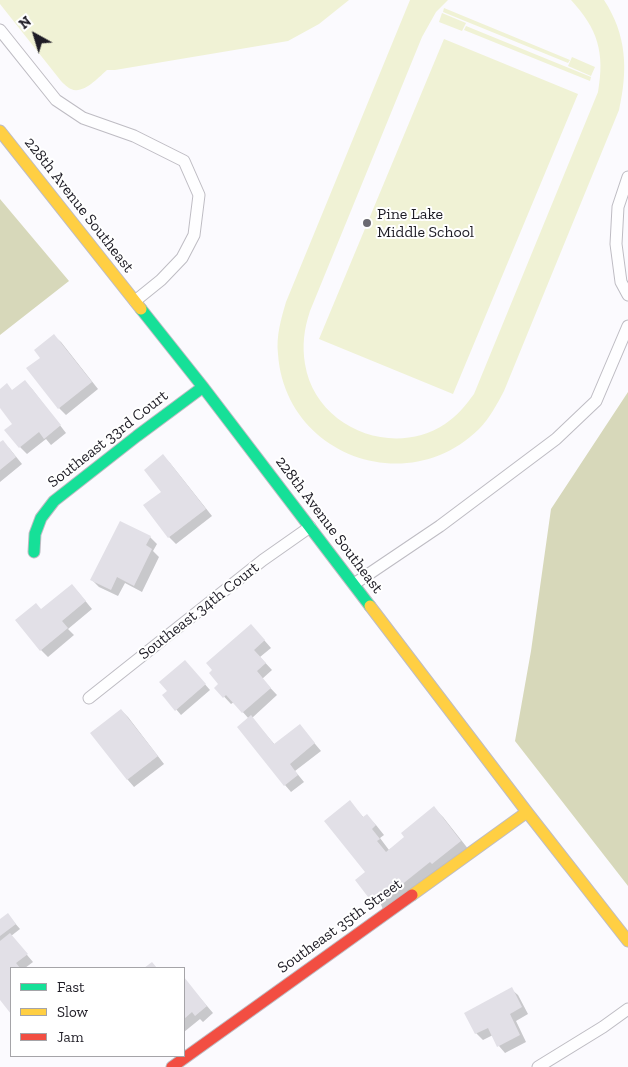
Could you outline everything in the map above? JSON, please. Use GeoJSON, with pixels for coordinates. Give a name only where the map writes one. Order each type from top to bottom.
{"type":"FeatureCollection","features":[{"type":"Feature","properties":{"kind":"main road","name":"228th Avenue Southeast"},"geometry":{"type":"LineString","coordinates":[[0,131],[203,387],[527,812],[628,941]]}},
{"type":"Feature","properties":{"kind":"main road","name":"Southeast 33rd Court"},"geometry":{"type":"LineString","coordinates":[[34,552],[35,534],[41,518],[54,501],[136,436],[203,387]]}},
{"type":"Feature","properties":{"kind":"main road","name":"Southeast 35th Street"},"geometry":{"type":"LineString","coordinates":[[172,1067],[527,812]]}},
{"type":"Feature","properties":{"kind":"lane"},"geometry":{"type":"LineString","coordinates":[[0,30],[56,100],[83,118],[134,136],[184,161],[199,195],[194,234],[182,258],[161,280],[135,301]]}},
{"type":"Feature","properties":{"kind":"lane"},"geometry":{"type":"LineString","coordinates":[[628,176],[618,207],[616,244],[621,282],[628,295]]}},
{"type":"Feature","properties":{"kind":"lane"},"geometry":{"type":"LineString","coordinates":[[354,584],[440,526],[556,439],[596,401],[628,326]]}},
{"type":"Feature","properties":{"kind":"lane","name":"Southeast 34th Court"},"geometry":{"type":"LineString","coordinates":[[89,698],[263,560],[310,527]]}},
{"type":"Feature","properties":{"kind":"lane"},"geometry":{"type":"LineString","coordinates":[[538,1067],[603,1027],[628,1009]]}},
{"type":"Feature","properties":{"kind":"green space"},"geometry":{"type":"Polygon","coordinates":[[[0,0],[349,0],[319,24],[288,41],[107,70],[86,87],[76,90],[69,88],[61,81],[0,4],[0,0]]]}},
{"type":"Feature","properties":{"kind":"green space"},"geometry":{"type":"Polygon","coordinates":[[[410,0],[448,0],[436,12],[422,37],[310,311],[304,337],[305,364],[312,386],[324,405],[340,420],[359,431],[380,437],[402,438],[424,434],[449,421],[474,394],[598,92],[601,65],[597,42],[588,21],[571,0],[604,0],[612,13],[621,40],[624,53],[624,81],[619,110],[504,391],[493,411],[479,429],[450,450],[418,461],[386,463],[354,456],[326,441],[302,418],[286,389],[278,354],[278,334],[286,302],[410,0]]]}},
{"type":"Feature","properties":{"kind":"green space"},"geometry":{"type":"Polygon","coordinates":[[[444,8],[570,60],[568,63],[443,12],[444,8]]]}},
{"type":"Feature","properties":{"kind":"green space"},"geometry":{"type":"Polygon","coordinates":[[[442,13],[466,23],[462,31],[439,22],[442,13]]]}},
{"type":"Feature","properties":{"kind":"green space"},"geometry":{"type":"Polygon","coordinates":[[[466,26],[591,77],[590,81],[464,30],[466,26]]]}},
{"type":"Feature","properties":{"kind":"green space"},"geometry":{"type":"Polygon","coordinates":[[[444,39],[578,94],[453,394],[319,339],[444,39]]]}},
{"type":"Feature","properties":{"kind":"green space"},"geometry":{"type":"Polygon","coordinates":[[[572,57],[595,67],[591,76],[568,66],[572,57]]]}},
{"type":"Feature","properties":{"kind":"green space"},"geometry":{"type":"Polygon","coordinates":[[[0,199],[69,281],[0,335],[0,199]]]}},
{"type":"Feature","properties":{"kind":"green space"},"geometry":{"type":"Polygon","coordinates":[[[628,392],[628,886],[515,741],[531,651],[551,509],[628,392]]]}},
{"type":"Feature","properties":{"kind":"building"},"geometry":{"type":"Polygon","coordinates":[[[54,334],[92,382],[58,409],[26,368],[40,358],[34,350],[54,334]]]}},
{"type":"Feature","properties":{"kind":"building"},"geometry":{"type":"Polygon","coordinates":[[[25,380],[61,425],[44,439],[39,432],[19,448],[4,430],[12,424],[0,408],[0,389],[7,383],[12,390],[25,380]]]}},
{"type":"Feature","properties":{"kind":"building"},"geometry":{"type":"Polygon","coordinates":[[[3,440],[16,457],[0,470],[0,442],[3,440]]]}},
{"type":"Feature","properties":{"kind":"building"},"geometry":{"type":"Polygon","coordinates":[[[163,454],[206,509],[168,538],[143,505],[161,492],[144,470],[163,454]]]}},
{"type":"Feature","properties":{"kind":"building"},"geometry":{"type":"Polygon","coordinates":[[[120,521],[151,536],[146,545],[152,549],[134,586],[117,577],[111,590],[90,580],[120,521]]]}},
{"type":"Feature","properties":{"kind":"building"},"geometry":{"type":"Polygon","coordinates":[[[72,584],[86,601],[62,621],[68,628],[40,651],[15,620],[36,603],[41,609],[72,584]]]}},
{"type":"Feature","properties":{"kind":"building"},"geometry":{"type":"Polygon","coordinates":[[[251,624],[265,640],[254,650],[266,663],[257,671],[271,688],[242,713],[226,695],[223,698],[214,688],[218,684],[209,673],[212,670],[206,663],[251,624]]]}},
{"type":"Feature","properties":{"kind":"building"},"geometry":{"type":"Polygon","coordinates":[[[185,660],[206,684],[175,711],[162,695],[167,691],[159,682],[185,660]]]}},
{"type":"Feature","properties":{"kind":"building"},"geometry":{"type":"Polygon","coordinates":[[[121,709],[158,756],[127,780],[90,733],[121,709]]]}},
{"type":"Feature","properties":{"kind":"building"},"geometry":{"type":"Polygon","coordinates":[[[251,715],[274,744],[300,724],[315,743],[290,764],[298,775],[284,786],[237,727],[251,715]]]}},
{"type":"Feature","properties":{"kind":"building"},"geometry":{"type":"Polygon","coordinates":[[[350,800],[363,817],[367,814],[376,825],[372,829],[380,839],[377,841],[386,852],[404,837],[401,833],[434,806],[461,841],[432,864],[430,862],[375,906],[355,880],[365,872],[324,821],[350,800]]]}},
{"type":"Feature","properties":{"kind":"building"},"geometry":{"type":"Polygon","coordinates":[[[8,913],[16,924],[0,936],[0,919],[8,913]]]}},
{"type":"Feature","properties":{"kind":"building"},"geometry":{"type":"Polygon","coordinates":[[[10,933],[28,954],[16,963],[19,967],[10,967],[10,1013],[0,1000],[0,941],[10,933]]]}},
{"type":"Feature","properties":{"kind":"building"},"geometry":{"type":"Polygon","coordinates":[[[152,962],[156,967],[145,967],[152,962]]]}},
{"type":"Feature","properties":{"kind":"building"},"geometry":{"type":"Polygon","coordinates":[[[185,978],[207,1006],[195,1016],[192,1012],[185,1018],[185,978]]]}},
{"type":"Feature","properties":{"kind":"building"},"geometry":{"type":"Polygon","coordinates":[[[512,987],[522,1007],[510,1014],[520,1035],[497,1047],[488,1028],[475,1034],[464,1013],[512,987]]]}},
{"type":"Feature","properties":{"kind":"traffic: fast"},"geometry":{"type":"LineString","coordinates":[[141,309],[370,606]]}},
{"type":"Feature","properties":{"kind":"traffic: fast"},"geometry":{"type":"LineString","coordinates":[[34,552],[35,534],[41,518],[54,501],[203,387]]}},
{"type":"Feature","properties":{"kind":"traffic: slow"},"geometry":{"type":"LineString","coordinates":[[0,131],[141,309]]}},
{"type":"Feature","properties":{"kind":"traffic: slow"},"geometry":{"type":"LineString","coordinates":[[370,606],[628,941]]}},
{"type":"Feature","properties":{"kind":"traffic: slow"},"geometry":{"type":"LineString","coordinates":[[412,895],[527,812]]}},
{"type":"Feature","properties":{"kind":"traffic: jam"},"geometry":{"type":"LineString","coordinates":[[172,1067],[412,895]]}},
{"type":"Feature","properties":{"kind":"place","name":"Pine Lake Middle School"},"geometry":{"type":"Point","coordinates":[367,223]}}]}
